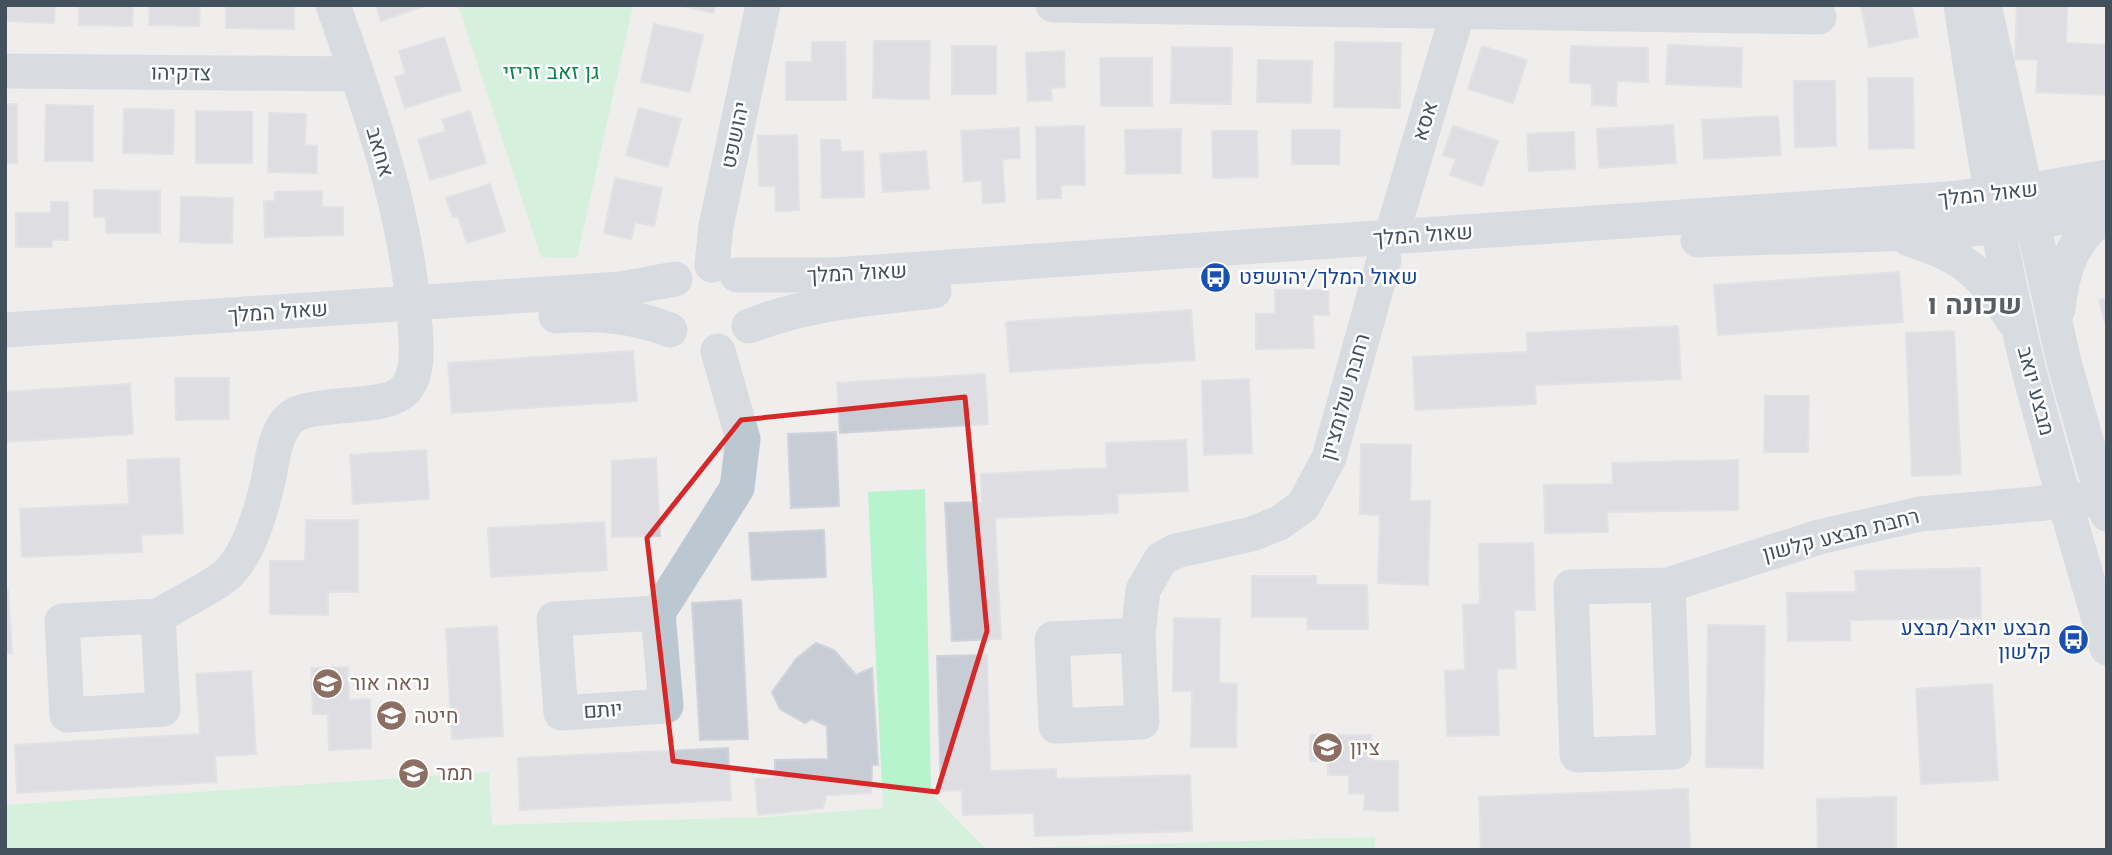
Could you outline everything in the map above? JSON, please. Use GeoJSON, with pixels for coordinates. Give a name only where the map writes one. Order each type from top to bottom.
{"type":"FeatureCollection","features":[{"type":"Feature","properties":{"kind":"street","name":"אחאב"},"geometry":{"type":"LineString","coordinates":[[158,616],[225,576],[250,539],[261,514],[276,442],[288,419],[307,410],[393,398],[407,391],[416,373],[414,314],[401,222],[333,5]]}},
{"type":"Feature","properties":{"kind":"street","name":"יהושפט"},"geometry":{"type":"LineString","coordinates":[[724,270],[716,226],[763,5]]}},
{"type":"Feature","properties":{"kind":"street"},"geometry":{"type":"LineString","coordinates":[[1053,5],[1459,8],[1819,17]]}},
{"type":"Feature","properties":{"kind":"street","name":"מבצע יואב"},"geometry":{"type":"LineString","coordinates":[[1961,5],[1995,211],[2020,331],[2107,648]]}},
{"type":"Feature","properties":{"kind":"street","name":"מבצע יואב"},"geometry":{"type":"LineString","coordinates":[[1984,5],[2056,327],[2105,506]]}},
{"type":"Feature","properties":{"kind":"street","name":"אסא"},"geometry":{"type":"LineString","coordinates":[[1387,249],[1459,8]]}},
{"type":"Feature","properties":{"kind":"street","name":"צדקיהו"},"geometry":{"type":"LineString","coordinates":[[5,71],[357,75]]}},
{"type":"Feature","properties":{"kind":"street","name":"שאול המלך"},"geometry":{"type":"LineString","coordinates":[[2030,206],[2107,177]]}},
{"type":"Feature","properties":{"kind":"street","name":"שאול המלך"},"geometry":{"type":"LineString","coordinates":[[748,326],[781,313],[824,304],[942,290],[1387,249],[1888,234],[2030,206],[2107,208]]}},
{"type":"Feature","properties":{"kind":"street","name":"שאול המלך"},"geometry":{"type":"LineString","coordinates":[[724,270],[833,275],[1387,249],[1995,211]]}},
{"type":"Feature","properties":{"kind":"street"},"geometry":{"type":"LineString","coordinates":[[2056,327],[2061,281],[2070,255],[2081,238],[2107,215]]}},
{"type":"Feature","properties":{"kind":"street"},"geometry":{"type":"LineString","coordinates":[[1888,234],[1931,246],[1972,267],[1996,295],[2020,331]]}},
{"type":"Feature","properties":{"kind":"street","name":"רחבת שלומציון"},"geometry":{"type":"LineString","coordinates":[[1138,635],[1143,590],[1161,559],[1176,551],[1252,534],[1279,523],[1303,506],[1329,458],[1387,249]]}},
{"type":"Feature","properties":{"kind":"street"},"geometry":{"type":"LineString","coordinates":[[698,266],[724,270],[751,298],[748,326],[741,337],[718,351],[690,349],[670,330],[664,303],[676,279],[698,266]]}},
{"type":"Feature","properties":{"kind":"street","name":"שאול המלך"},"geometry":{"type":"LineString","coordinates":[[5,352],[414,314],[621,289],[676,279]]}},
{"type":"Feature","properties":{"kind":"street","name":"שאול המלך"},"geometry":{"type":"LineString","coordinates":[[5,330],[414,314],[589,313],[636,319],[670,330]]}},
{"type":"Feature","properties":{"kind":"street"},"geometry":{"type":"LineString","coordinates":[[658,613],[737,488],[743,439],[718,351]]}},
{"type":"Feature","properties":{"kind":"street","name":"רחבת מבצע קלשון"},"geometry":{"type":"LineString","coordinates":[[1668,584],[1674,752],[1577,755],[1571,587],[1668,584],[1819,537],[1883,521],[1977,507],[2066,500],[2105,506]]}},
{"type":"Feature","properties":{"kind":"highlighted area"},"geometry":{"type":"Polygon","coordinates":[[[965,397],[987,631],[937,792],[673,761],[647,538],[741,420],[965,397]]]}},
{"type":"Feature","properties":{"kind":"green space","name":"גן זאב זריזי"},"geometry":{"type":"Polygon","coordinates":[[[458,5],[633,5],[577,258],[541,257],[458,5]]]}},
{"type":"Feature","properties":{"kind":"green space"},"geometry":{"type":"Polygon","coordinates":[[[925,489],[931,793],[986,849],[1375,837],[1375,850],[5,850],[5,805],[489,772],[492,825],[766,817],[883,808],[868,492],[925,489]]]}},
{"type":"Feature","properties":{"kind":"building"},"geometry":{"type":"Polygon","coordinates":[[[5,5],[55,5],[54,23],[5,21],[5,5]]]}},
{"type":"Feature","properties":{"kind":"building"},"geometry":{"type":"Polygon","coordinates":[[[79,5],[133,5],[132,26],[79,25],[79,5]]]}},
{"type":"Feature","properties":{"kind":"building"},"geometry":{"type":"Polygon","coordinates":[[[150,5],[200,5],[199,26],[149,25],[150,5]]]}},
{"type":"Feature","properties":{"kind":"building"},"geometry":{"type":"Polygon","coordinates":[[[226,5],[294,5],[294,29],[226,28],[226,5]]]}},
{"type":"Feature","properties":{"kind":"building"},"geometry":{"type":"Polygon","coordinates":[[[376,5],[427,5],[381,21],[376,5]]]}},
{"type":"Feature","properties":{"kind":"building"},"geometry":{"type":"Polygon","coordinates":[[[680,5],[715,5],[713,13],[680,5]]]}},
{"type":"Feature","properties":{"kind":"building"},"geometry":{"type":"Polygon","coordinates":[[[1861,5],[1912,5],[1918,37],[1869,47],[1861,5]]]}},
{"type":"Feature","properties":{"kind":"building"},"geometry":{"type":"Polygon","coordinates":[[[2017,5],[2067,5],[2066,43],[2107,45],[2107,95],[2036,92],[2038,60],[2015,59],[2017,5]]]}},
{"type":"Feature","properties":{"kind":"building"},"geometry":{"type":"Polygon","coordinates":[[[654,24],[703,35],[690,92],[641,82],[654,24]]]}},
{"type":"Feature","properties":{"kind":"building"},"geometry":{"type":"Polygon","coordinates":[[[444,37],[461,90],[405,108],[395,77],[406,74],[399,51],[444,37]]]}},
{"type":"Feature","properties":{"kind":"building"},"geometry":{"type":"Polygon","coordinates":[[[874,41],[930,41],[929,99],[873,98],[874,41]]]}},
{"type":"Feature","properties":{"kind":"building"},"geometry":{"type":"Polygon","coordinates":[[[812,42],[845,42],[846,100],[786,100],[786,62],[812,62],[812,42]]]}},
{"type":"Feature","properties":{"kind":"building"},"geometry":{"type":"Polygon","coordinates":[[[1335,42],[1401,43],[1400,108],[1334,107],[1335,42]]]}},
{"type":"Feature","properties":{"kind":"building"},"geometry":{"type":"Polygon","coordinates":[[[1668,45],[1742,48],[1741,87],[1666,84],[1668,45]]]}},
{"type":"Feature","properties":{"kind":"building"},"geometry":{"type":"Polygon","coordinates":[[[952,46],[996,46],[996,94],[952,94],[952,46]]]}},
{"type":"Feature","properties":{"kind":"building"},"geometry":{"type":"Polygon","coordinates":[[[1482,46],[1527,60],[1513,103],[1468,89],[1482,46]]]}},
{"type":"Feature","properties":{"kind":"building"},"geometry":{"type":"Polygon","coordinates":[[[1571,46],[1648,48],[1648,82],[1617,81],[1616,106],[1592,105],[1592,84],[1570,82],[1571,46]]]}},
{"type":"Feature","properties":{"kind":"building"},"geometry":{"type":"Polygon","coordinates":[[[1172,47],[1232,48],[1231,104],[1171,103],[1172,47]]]}},
{"type":"Feature","properties":{"kind":"building"},"geometry":{"type":"Polygon","coordinates":[[[1064,51],[1065,87],[1051,88],[1052,100],[1028,101],[1026,53],[1064,51]]]}},
{"type":"Feature","properties":{"kind":"building"},"geometry":{"type":"Polygon","coordinates":[[[1100,58],[1152,58],[1152,106],[1101,106],[1100,58]]]}},
{"type":"Feature","properties":{"kind":"building"},"geometry":{"type":"Polygon","coordinates":[[[1258,60],[1312,61],[1311,103],[1257,102],[1258,60]]]}},
{"type":"Feature","properties":{"kind":"building"},"geometry":{"type":"Polygon","coordinates":[[[1868,78],[1913,78],[1914,148],[1869,149],[1868,78]]]}},
{"type":"Feature","properties":{"kind":"building"},"geometry":{"type":"Polygon","coordinates":[[[1794,81],[1835,81],[1836,146],[1795,147],[1794,81]]]}},
{"type":"Feature","properties":{"kind":"building"},"geometry":{"type":"Polygon","coordinates":[[[5,104],[17,104],[17,163],[5,163],[5,104]]]}},
{"type":"Feature","properties":{"kind":"building"},"geometry":{"type":"Polygon","coordinates":[[[46,105],[93,106],[93,161],[45,161],[46,105]]]}},
{"type":"Feature","properties":{"kind":"building"},"geometry":{"type":"Polygon","coordinates":[[[639,108],[681,119],[668,167],[626,155],[639,108]]]}},
{"type":"Feature","properties":{"kind":"building"},"geometry":{"type":"Polygon","coordinates":[[[124,109],[174,110],[173,154],[123,153],[124,109]]]}},
{"type":"Feature","properties":{"kind":"building"},"geometry":{"type":"Polygon","coordinates":[[[196,111],[252,112],[252,163],[196,163],[196,111]]]}},
{"type":"Feature","properties":{"kind":"building"},"geometry":{"type":"Polygon","coordinates":[[[470,111],[486,163],[430,180],[418,140],[446,131],[442,120],[470,111]]]}},
{"type":"Feature","properties":{"kind":"building"},"geometry":{"type":"Polygon","coordinates":[[[269,113],[306,114],[305,145],[317,146],[317,173],[268,172],[269,113]]]}},
{"type":"Feature","properties":{"kind":"building"},"geometry":{"type":"Polygon","coordinates":[[[1778,116],[1781,155],[1704,159],[1702,120],[1778,116]]]}},
{"type":"Feature","properties":{"kind":"building"},"geometry":{"type":"Polygon","coordinates":[[[1673,125],[1676,163],[1599,168],[1597,129],[1673,125]]]}},
{"type":"Feature","properties":{"kind":"building"},"geometry":{"type":"Polygon","coordinates":[[[1084,126],[1085,185],[1061,185],[1061,198],[1037,199],[1036,127],[1084,126]]]}},
{"type":"Feature","properties":{"kind":"building"},"geometry":{"type":"Polygon","coordinates":[[[1453,126],[1498,141],[1482,186],[1450,175],[1456,159],[1443,155],[1453,126]]]}},
{"type":"Feature","properties":{"kind":"building"},"geometry":{"type":"Polygon","coordinates":[[[1019,128],[1020,158],[1002,159],[1005,202],[983,203],[982,180],[964,182],[961,131],[1019,128]]]}},
{"type":"Feature","properties":{"kind":"building"},"geometry":{"type":"Polygon","coordinates":[[[1181,129],[1181,173],[1126,174],[1125,130],[1181,129]]]}},
{"type":"Feature","properties":{"kind":"building"},"geometry":{"type":"Polygon","coordinates":[[[1292,130],[1340,130],[1339,164],[1292,164],[1292,130]]]}},
{"type":"Feature","properties":{"kind":"building"},"geometry":{"type":"Polygon","coordinates":[[[1212,131],[1257,131],[1258,177],[1213,178],[1212,131]]]}},
{"type":"Feature","properties":{"kind":"building"},"geometry":{"type":"Polygon","coordinates":[[[1574,132],[1575,169],[1529,171],[1527,134],[1574,132]]]}},
{"type":"Feature","properties":{"kind":"building"},"geometry":{"type":"Polygon","coordinates":[[[797,135],[799,210],[776,211],[775,186],[759,186],[758,136],[797,135]]]}},
{"type":"Feature","properties":{"kind":"building"},"geometry":{"type":"Polygon","coordinates":[[[821,140],[840,140],[841,152],[863,151],[864,197],[822,198],[821,140]]]}},
{"type":"Feature","properties":{"kind":"building"},"geometry":{"type":"Polygon","coordinates":[[[926,151],[929,189],[883,192],[880,154],[926,151]]]}},
{"type":"Feature","properties":{"kind":"building"},"geometry":{"type":"Polygon","coordinates":[[[615,178],[662,188],[654,226],[635,222],[631,239],[604,233],[615,178]]]}},
{"type":"Feature","properties":{"kind":"building"},"geometry":{"type":"Polygon","coordinates":[[[490,184],[505,231],[467,243],[458,216],[453,217],[446,198],[490,184]]]}},
{"type":"Feature","properties":{"kind":"building"},"geometry":{"type":"Polygon","coordinates":[[[94,190],[160,191],[160,233],[106,233],[106,217],[94,217],[94,190]]]}},
{"type":"Feature","properties":{"kind":"building"},"geometry":{"type":"Polygon","coordinates":[[[322,191],[322,207],[343,207],[343,235],[265,237],[264,201],[275,201],[275,192],[322,191]]]}},
{"type":"Feature","properties":{"kind":"building"},"geometry":{"type":"Polygon","coordinates":[[[181,197],[233,198],[232,243],[180,242],[181,197]]]}},
{"type":"Feature","properties":{"kind":"building"},"geometry":{"type":"Polygon","coordinates":[[[51,202],[68,202],[68,240],[52,240],[52,247],[16,247],[16,213],[51,213],[51,202]]]}},
{"type":"Feature","properties":{"kind":"building"},"geometry":{"type":"Polygon","coordinates":[[[1899,272],[1903,322],[1718,335],[1714,285],[1899,272]]]}},
{"type":"Feature","properties":{"kind":"building"},"geometry":{"type":"Polygon","coordinates":[[[1275,290],[1328,290],[1329,315],[1313,315],[1314,348],[1256,349],[1256,314],[1275,314],[1275,290]]]}},
{"type":"Feature","properties":{"kind":"building"},"geometry":{"type":"Polygon","coordinates":[[[2107,298],[2107,329],[2099,300],[2107,298]]]}},
{"type":"Feature","properties":{"kind":"building"},"geometry":{"type":"Polygon","coordinates":[[[1191,310],[1195,360],[1010,372],[1006,322],[1191,310]]]}},
{"type":"Feature","properties":{"kind":"building"},"geometry":{"type":"Polygon","coordinates":[[[1678,326],[1681,379],[1535,385],[1536,404],[1415,410],[1413,357],[1527,352],[1527,333],[1678,326]]]}},
{"type":"Feature","properties":{"kind":"building"},"geometry":{"type":"Polygon","coordinates":[[[1954,331],[1961,474],[1912,476],[1906,333],[1954,331]]]}},
{"type":"Feature","properties":{"kind":"building"},"geometry":{"type":"Polygon","coordinates":[[[633,351],[637,401],[452,413],[448,363],[633,351]]]}},
{"type":"Feature","properties":{"kind":"building"},"geometry":{"type":"Polygon","coordinates":[[[985,374],[988,424],[840,433],[837,383],[985,374]]]}},
{"type":"Feature","properties":{"kind":"building"},"geometry":{"type":"Polygon","coordinates":[[[175,378],[229,378],[229,419],[176,420],[175,378]]]}},
{"type":"Feature","properties":{"kind":"building"},"geometry":{"type":"Polygon","coordinates":[[[1249,379],[1252,453],[1204,455],[1202,381],[1249,379]]]}},
{"type":"Feature","properties":{"kind":"building"},"geometry":{"type":"Polygon","coordinates":[[[130,384],[133,434],[5,442],[5,392],[130,384]]]}},
{"type":"Feature","properties":{"kind":"building"},"geometry":{"type":"Polygon","coordinates":[[[1765,396],[1809,396],[1808,452],[1764,452],[1765,396]]]}},
{"type":"Feature","properties":{"kind":"building"},"geometry":{"type":"Polygon","coordinates":[[[836,432],[839,506],[791,508],[788,434],[836,432]]]}},
{"type":"Feature","properties":{"kind":"building"},"geometry":{"type":"Polygon","coordinates":[[[1186,440],[1188,491],[1117,494],[1118,513],[995,518],[1001,639],[952,641],[945,503],[982,502],[981,474],[1107,468],[1106,443],[1186,440]]]}},
{"type":"Feature","properties":{"kind":"building"},"geometry":{"type":"Polygon","coordinates":[[[1361,444],[1411,445],[1410,501],[1430,501],[1428,585],[1378,583],[1380,515],[1360,514],[1361,444]]]}},
{"type":"Feature","properties":{"kind":"building"},"geometry":{"type":"Polygon","coordinates":[[[426,450],[429,499],[353,504],[350,455],[426,450]]]}},
{"type":"Feature","properties":{"kind":"building"},"geometry":{"type":"Polygon","coordinates":[[[179,458],[183,533],[141,535],[142,552],[22,557],[20,509],[129,504],[127,460],[179,458]]]}},
{"type":"Feature","properties":{"kind":"building"},"geometry":{"type":"Polygon","coordinates":[[[656,458],[660,536],[612,537],[612,461],[656,458]]]}},
{"type":"Feature","properties":{"kind":"building"},"geometry":{"type":"Polygon","coordinates":[[[1738,460],[1738,510],[1607,512],[1608,532],[1545,533],[1544,485],[1613,484],[1612,463],[1738,460]]]}},
{"type":"Feature","properties":{"kind":"building"},"geometry":{"type":"Polygon","coordinates":[[[306,520],[358,520],[358,592],[328,592],[328,615],[270,614],[270,561],[305,561],[306,520]]]}},
{"type":"Feature","properties":{"kind":"building"},"geometry":{"type":"Polygon","coordinates":[[[604,522],[607,570],[491,577],[488,528],[604,522]]]}},
{"type":"Feature","properties":{"kind":"building"},"geometry":{"type":"Polygon","coordinates":[[[824,530],[826,577],[752,580],[749,533],[824,530]]]}},
{"type":"Feature","properties":{"kind":"building"},"geometry":{"type":"Polygon","coordinates":[[[1533,543],[1535,610],[1514,610],[1516,668],[1497,669],[1499,735],[1447,736],[1445,671],[1465,670],[1463,605],[1480,604],[1479,544],[1533,543]]]}},
{"type":"Feature","properties":{"kind":"building"},"geometry":{"type":"Polygon","coordinates":[[[1980,568],[1981,618],[1850,620],[1850,640],[1788,641],[1787,593],[1856,592],[1855,571],[1980,568]]]}},
{"type":"Feature","properties":{"kind":"building"},"geometry":{"type":"Polygon","coordinates":[[[1252,576],[1316,576],[1316,585],[1367,585],[1368,629],[1308,629],[1307,617],[1252,617],[1252,576]]]}},
{"type":"Feature","properties":{"kind":"building"},"geometry":{"type":"Polygon","coordinates":[[[5,591],[8,591],[12,653],[5,654],[5,591]]]}},
{"type":"Feature","properties":{"kind":"building"},"geometry":{"type":"Polygon","coordinates":[[[741,600],[748,739],[700,740],[692,603],[741,600]]]}},
{"type":"Feature","properties":{"kind":"building"},"geometry":{"type":"Polygon","coordinates":[[[1174,618],[1220,619],[1219,683],[1237,684],[1236,747],[1191,747],[1192,691],[1173,691],[1174,618]]]}},
{"type":"Feature","properties":{"kind":"building"},"geometry":{"type":"Polygon","coordinates":[[[1708,625],[1765,626],[1763,768],[1706,767],[1708,625]]]}},
{"type":"Feature","properties":{"kind":"building"},"geometry":{"type":"Polygon","coordinates":[[[497,626],[503,736],[452,739],[446,629],[497,626]]]}},
{"type":"Feature","properties":{"kind":"building"},"geometry":{"type":"Polygon","coordinates":[[[816,643],[834,650],[856,675],[872,668],[878,765],[872,765],[871,793],[826,795],[823,808],[758,815],[755,779],[775,778],[775,760],[828,759],[827,726],[812,719],[805,723],[780,709],[772,692],[796,659],[816,643]]]}},
{"type":"Feature","properties":{"kind":"building"},"geometry":{"type":"Polygon","coordinates":[[[987,655],[990,771],[1056,769],[1056,779],[1190,775],[1192,831],[1035,836],[1034,813],[963,815],[962,790],[941,791],[937,656],[987,655]]]}},
{"type":"Feature","properties":{"kind":"building"},"geometry":{"type":"Polygon","coordinates":[[[348,667],[349,700],[370,699],[371,748],[329,750],[328,714],[313,714],[311,668],[348,667]]]}},
{"type":"Feature","properties":{"kind":"building"},"geometry":{"type":"Polygon","coordinates":[[[251,671],[256,754],[215,756],[217,782],[17,793],[15,745],[200,734],[196,674],[251,671]]]}},
{"type":"Feature","properties":{"kind":"building"},"geometry":{"type":"Polygon","coordinates":[[[1992,684],[1998,780],[1921,784],[1916,689],[1992,684]]]}},
{"type":"Feature","properties":{"kind":"building"},"geometry":{"type":"Polygon","coordinates":[[[1310,735],[1371,735],[1372,761],[1398,761],[1398,811],[1364,810],[1365,793],[1349,794],[1349,775],[1328,775],[1328,761],[1310,761],[1310,735]]]}},
{"type":"Feature","properties":{"kind":"building"},"geometry":{"type":"Polygon","coordinates":[[[728,748],[731,800],[520,810],[518,758],[728,748]]]}},
{"type":"Feature","properties":{"kind":"building"},"geometry":{"type":"Polygon","coordinates":[[[1688,789],[1690,849],[1481,850],[1479,797],[1688,789]]]}},
{"type":"Feature","properties":{"kind":"building"},"geometry":{"type":"Polygon","coordinates":[[[1896,797],[1896,850],[1818,850],[1817,799],[1896,797]]]}},
{"type":"Feature","properties":{"kind":"place","name":"שאול המלך/יהושפט"},"geometry":{"type":"Point","coordinates":[1216,277]}},
{"type":"Feature","properties":{"kind":"place","name":"מבצע יואב/מבצע קלשון"},"geometry":{"type":"Point","coordinates":[2074,640]}},
{"type":"Feature","properties":{"kind":"place","name":"נראה אור"},"geometry":{"type":"Point","coordinates":[327,683]}},
{"type":"Feature","properties":{"kind":"place","name":"חיטה"},"geometry":{"type":"Point","coordinates":[391,716]}},
{"type":"Feature","properties":{"kind":"place","name":"ציון"},"geometry":{"type":"Point","coordinates":[1327,748]}},
{"type":"Feature","properties":{"kind":"place","name":"תמר"},"geometry":{"type":"Point","coordinates":[413,773]}},
{"type":"Feature","properties":{"kind":"district","name":"שכונה ו"},"geometry":{"type":"Point","coordinates":[1975,304]}}]}
